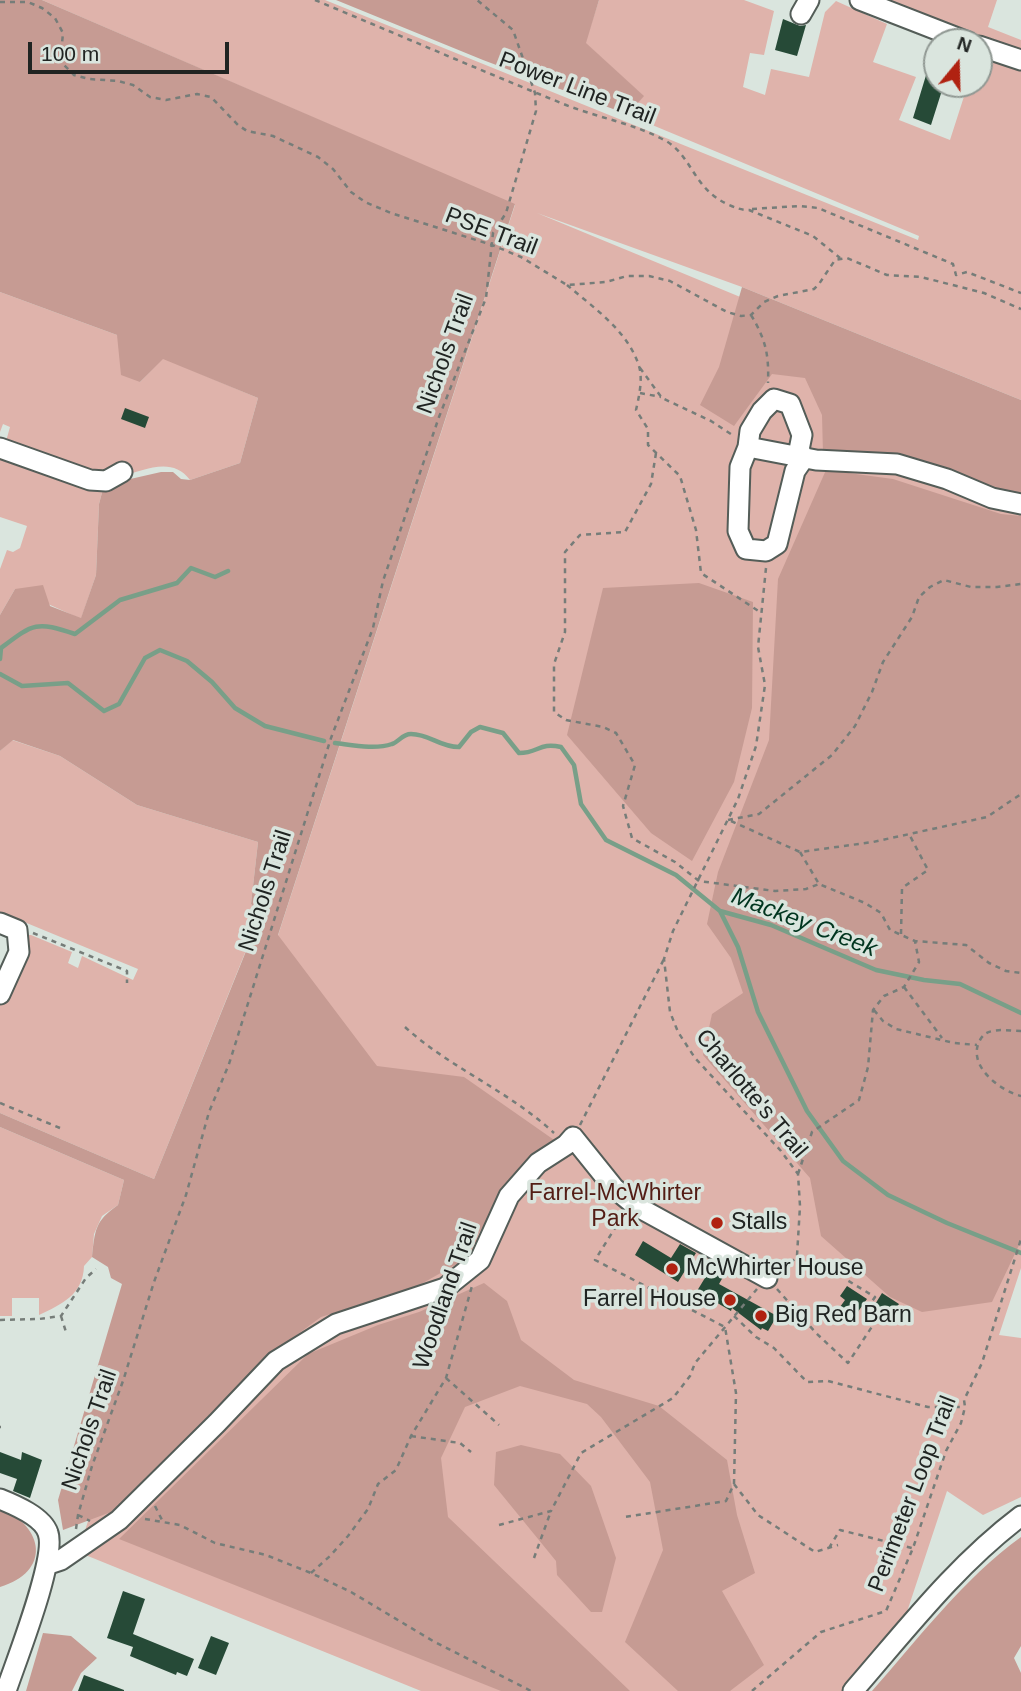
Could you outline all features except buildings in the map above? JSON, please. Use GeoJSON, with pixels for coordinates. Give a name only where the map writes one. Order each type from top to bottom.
{"type":"FeatureCollection","features":[{"type":"Feature","properties":{"kind":"street"},"geometry":{"type":"LineString","coordinates":[[860,0],[932,28]]}},
{"type":"Feature","properties":{"kind":"street"},"geometry":{"type":"LineString","coordinates":[[993,51],[1021,60]]}},
{"type":"Feature","properties":{"kind":"street"},"geometry":{"type":"LineString","coordinates":[[774,399],[790,404],[802,435],[799,450],[803,458],[795,471],[777,544],[766,551],[746,549],[738,531],[740,467],[748,447],[750,431],[762,411],[774,399]]}},
{"type":"Feature","properties":{"kind":"street"},"geometry":{"type":"LineString","coordinates":[[748,447],[803,458],[897,464],[947,479],[992,498],[1021,504]]}},
{"type":"Feature","properties":{"kind":"street"},"geometry":{"type":"LineString","coordinates":[[0,448],[90,480],[106,481],[122,472]]}},
{"type":"Feature","properties":{"kind":"street"},"geometry":{"type":"LineString","coordinates":[[0,994],[19,952],[9,926]]}},
{"type":"Feature","properties":{"kind":"street"},"geometry":{"type":"LineString","coordinates":[[570,1141],[614,1188],[631,1202],[767,1278]]}},
{"type":"Feature","properties":{"kind":"street","name":"Woodland Trail"},"geometry":{"type":"LineString","coordinates":[[119,1520],[218,1423],[276,1361],[335,1324],[445,1288],[480,1260],[509,1196],[538,1163],[570,1141]]}},
{"type":"Feature","properties":{"kind":"street"},"geometry":{"type":"LineString","coordinates":[[0,1499],[40,1521],[48,1534],[49,1563],[6,1691]]}},
{"type":"Feature","properties":{"kind":"street"},"geometry":{"type":"LineString","coordinates":[[853,1691],[948,1581],[982,1547],[1021,1516]]}},
{"type":"Feature","properties":{"kind":"street"},"geometry":{"type":"LineString","coordinates":[[49,1563],[61,1560],[119,1520]]}},
{"type":"Feature","properties":{"kind":"path","name":"Power Line Trail"},"geometry":{"type":"LineString","coordinates":[[315,0],[582,112],[644,131],[668,142],[681,155],[701,186],[719,201],[813,236],[840,258]]}},
{"type":"Feature","properties":{"kind":"path"},"geometry":{"type":"LineString","coordinates":[[477,0],[513,30],[535,93]]}},
{"type":"Feature","properties":{"kind":"path","name":"PSE Trail"},"geometry":{"type":"LineString","coordinates":[[0,2],[28,2],[55,18],[63,33],[61,54],[64,65],[74,75],[133,85],[150,97],[166,100],[197,94],[211,97],[247,131],[273,136],[318,157],[333,169],[351,192],[365,202],[521,257],[567,285],[611,322],[662,398]]}},
{"type":"Feature","properties":{"kind":"path","name":"Nichols Trail"},"geometry":{"type":"LineString","coordinates":[[76,1550],[78,1515],[92,1466],[124,1381],[154,1282],[186,1195],[209,1112],[229,1064],[331,738],[373,628],[383,581],[439,416],[485,298],[493,233],[506,213],[532,129],[536,111],[535,93]]}},
{"type":"Feature","properties":{"kind":"path"},"geometry":{"type":"LineString","coordinates":[[749,210],[799,206],[818,208],[953,264],[956,275],[953,285]]}},
{"type":"Feature","properties":{"kind":"path"},"geometry":{"type":"LineString","coordinates":[[567,285],[606,282],[627,276],[649,276],[670,281],[727,312],[741,316],[751,315],[771,299],[814,289],[835,260],[840,258],[887,275],[921,277],[984,293],[1021,309]]}},
{"type":"Feature","properties":{"kind":"path"},"geometry":{"type":"LineString","coordinates":[[956,275],[967,272],[1021,293]]}},
{"type":"Feature","properties":{"kind":"path"},"geometry":{"type":"LineString","coordinates":[[751,315],[762,335],[768,355],[768,384],[774,399]]}},
{"type":"Feature","properties":{"kind":"path"},"geometry":{"type":"LineString","coordinates":[[640,368],[640,393],[636,410],[648,429],[648,445],[680,476],[696,530],[701,573],[761,612]]}},
{"type":"Feature","properties":{"kind":"path"},"geometry":{"type":"LineString","coordinates":[[640,393],[662,398],[711,421],[748,447]]}},
{"type":"Feature","properties":{"kind":"path"},"geometry":{"type":"LineString","coordinates":[[656,453],[651,484],[625,532],[580,535],[565,552],[565,632],[554,664],[554,712],[566,720],[603,727],[616,733],[635,765],[623,806],[632,838],[675,862],[698,883],[775,891],[806,889],[819,884]]}},
{"type":"Feature","properties":{"kind":"path","name":"Charlotte's Trail"},"geometry":{"type":"LineString","coordinates":[[551,1511],[580,1453],[673,1398],[690,1376],[695,1363],[725,1326],[767,1278],[780,1275],[797,1256],[800,1206],[797,1174],[781,1151],[695,1058],[678,1032],[670,1012],[664,959],[673,931],[738,799],[756,746],[765,685],[758,647],[766,577],[766,551]]}},
{"type":"Feature","properties":{"kind":"path"},"geometry":{"type":"LineString","coordinates":[[728,820],[760,814],[832,755],[855,726],[883,662],[912,617],[919,597],[930,587],[944,580],[971,587],[1021,584]]}},
{"type":"Feature","properties":{"kind":"path"},"geometry":{"type":"LineString","coordinates":[[728,820],[800,852],[909,834],[988,817],[1021,793]]}},
{"type":"Feature","properties":{"kind":"path"},"geometry":{"type":"LineString","coordinates":[[901,934],[902,888],[928,870],[909,834]]}},
{"type":"Feature","properties":{"kind":"path"},"geometry":{"type":"LineString","coordinates":[[800,852],[819,884],[881,913],[890,930],[915,942],[966,944],[989,963],[1006,971],[1021,973]]}},
{"type":"Feature","properties":{"kind":"path"},"geometry":{"type":"LineString","coordinates":[[9,926],[127,971],[127,982]]}},
{"type":"Feature","properties":{"kind":"path"},"geometry":{"type":"LineString","coordinates":[[797,1174],[812,1132],[859,1100],[868,1067],[873,1010],[884,996],[905,986],[919,962],[915,942]]}},
{"type":"Feature","properties":{"kind":"path"},"geometry":{"type":"LineString","coordinates":[[405,1027],[427,1047],[531,1112],[570,1141],[664,959]]}},
{"type":"Feature","properties":{"kind":"path"},"geometry":{"type":"LineString","coordinates":[[905,986],[943,1040]]}},
{"type":"Feature","properties":{"kind":"path"},"geometry":{"type":"LineString","coordinates":[[873,1010],[883,1021],[896,1029],[977,1045]]}},
{"type":"Feature","properties":{"kind":"path"},"geometry":{"type":"LineString","coordinates":[[1021,1031],[993,1030],[983,1034],[977,1045],[978,1061],[987,1076],[1009,1093],[1021,1096]]}},
{"type":"Feature","properties":{"kind":"path"},"geometry":{"type":"LineString","coordinates":[[0,1103],[60,1128]]}},
{"type":"Feature","properties":{"kind":"path"},"geometry":{"type":"LineString","coordinates":[[625,1517],[726,1501],[734,1484],[736,1393],[725,1326],[595,1260],[631,1202]]}},
{"type":"Feature","properties":{"kind":"path","name":"Perimeter Loop Trail"},"geometry":{"type":"LineString","coordinates":[[752,1691],[821,1632],[886,1611],[913,1548],[946,1451],[965,1407],[964,1400],[982,1363],[1021,1239]]}},
{"type":"Feature","properties":{"kind":"path"},"geometry":{"type":"LineString","coordinates":[[0,1320],[39,1320],[61,1316],[86,1278],[96,1269]]}},
{"type":"Feature","properties":{"kind":"path"},"geometry":{"type":"LineString","coordinates":[[767,1278],[816,1333],[848,1363],[877,1320],[867,1309],[875,1297],[847,1280]]}},
{"type":"Feature","properties":{"kind":"path","name":"Woodland Trail"},"geometry":{"type":"LineString","coordinates":[[311,1573],[330,1556],[369,1509],[378,1484],[396,1471],[411,1436],[446,1378],[472,1287]]}},
{"type":"Feature","properties":{"kind":"path"},"geometry":{"type":"LineString","coordinates":[[61,1316],[66,1332]]}},
{"type":"Feature","properties":{"kind":"path"},"geometry":{"type":"LineString","coordinates":[[734,1316],[756,1337],[774,1348],[807,1382],[828,1381],[928,1407],[965,1407]]}},
{"type":"Feature","properties":{"kind":"path"},"geometry":{"type":"LineString","coordinates":[[446,1378],[499,1425]]}},
{"type":"Feature","properties":{"kind":"path"},"geometry":{"type":"LineString","coordinates":[[411,1436],[460,1443],[471,1451]]}},
{"type":"Feature","properties":{"kind":"path"},"geometry":{"type":"LineString","coordinates":[[734,1484],[758,1515],[815,1552],[838,1545]]}},
{"type":"Feature","properties":{"kind":"path"},"geometry":{"type":"LineString","coordinates":[[499,1525],[551,1511]]}},
{"type":"Feature","properties":{"kind":"path"},"geometry":{"type":"LineString","coordinates":[[534,1558],[551,1511]]}},
{"type":"Feature","properties":{"kind":"path"},"geometry":{"type":"LineString","coordinates":[[78,1515],[96,1524],[149,1519],[180,1525],[215,1543],[266,1555],[351,1592],[433,1641],[531,1691]]}},
{"type":"Feature","properties":{"kind":"path"},"geometry":{"type":"LineString","coordinates":[[829,1548],[840,1530],[913,1548]]}},
{"type":"Feature","properties":{"kind":"green space","name":"Farrel-McWhirter Park"},"geometry":{"type":"Polygon","coordinates":[[[42,0],[325,0],[918,240],[919,236],[621,112],[632,110],[643,96],[585,43],[599,0],[744,0],[774,11],[764,55],[750,53],[743,87],[765,95],[771,69],[809,77],[825,12],[836,1],[887,24],[873,62],[916,77],[899,120],[950,140],[964,98],[993,98],[993,61],[1021,70],[1021,400],[742,287],[537,213],[1021,413],[1021,1268],[999,1335],[1021,1338],[1021,1497],[983,1515],[947,1491],[899,1636],[848,1691],[421,1691],[78,1552],[515,205],[42,0]]]}},
{"type":"Feature","properties":{"kind":"green space"},"geometry":{"type":"Polygon","coordinates":[[[863,0],[997,0],[988,27],[991,28],[941,28],[863,0]]]}},
{"type":"Feature","properties":{"kind":"green space"},"geometry":{"type":"Polygon","coordinates":[[[993,29],[1021,40],[1021,57],[993,47],[993,29]]]}},
{"type":"Feature","properties":{"kind":"green space"},"geometry":{"type":"Polygon","coordinates":[[[0,292],[117,335],[140,382],[163,358],[258,398],[240,463],[190,480],[175,468],[167,467],[120,477],[129,468],[124,462],[100,476],[5,445],[10,427],[3,424],[0,432],[0,292]]]}},
{"type":"Feature","properties":{"kind":"green space"},"geometry":{"type":"Polygon","coordinates":[[[0,456],[104,485],[99,504],[96,575],[81,619],[15,589],[0,615],[0,569],[7,550],[13,552],[20,548],[27,526],[0,517],[0,456]]]}},
{"type":"Feature","properties":{"kind":"green space"},"geometry":{"type":"Polygon","coordinates":[[[12,740],[60,756],[137,805],[258,842],[251,904],[261,913],[154,1179],[0,1113],[0,1006],[24,953],[24,935],[31,935],[72,952],[68,963],[78,968],[82,956],[133,980],[138,969],[0,912],[0,751],[12,740]]]}},
{"type":"Feature","properties":{"kind":"green space"},"geometry":{"type":"Polygon","coordinates":[[[0,1127],[124,1180],[118,1205],[102,1216],[94,1234],[92,1257],[84,1266],[80,1284],[70,1297],[39,1315],[39,1298],[12,1298],[12,1316],[0,1316],[0,1127]]]}},
{"type":"Feature","properties":{"kind":"shaded area"},"geometry":{"type":"Polygon","coordinates":[[[0,0],[42,0],[515,204],[278,935],[377,1066],[464,1077],[557,1142],[515,1173],[462,1261],[414,1288],[321,1317],[268,1356],[111,1512],[63,1530],[58,1500],[122,1284],[111,1278],[108,1267],[92,1257],[94,1240],[100,1221],[118,1205],[124,1180],[0,1127],[0,1113],[154,1179],[261,914],[251,904],[258,842],[137,805],[60,756],[13,740],[0,751],[0,615],[15,589],[43,585],[50,606],[81,618],[96,575],[99,504],[104,485],[161,472],[173,472],[181,479],[190,480],[240,463],[258,398],[163,359],[140,382],[121,375],[117,335],[0,292],[0,0]]]}},
{"type":"Feature","properties":{"kind":"shaded area"},"geometry":{"type":"Polygon","coordinates":[[[336,0],[599,0],[586,43],[644,96],[632,110],[621,112],[336,0]]]}},
{"type":"Feature","properties":{"kind":"shaded area"},"geometry":{"type":"Polygon","coordinates":[[[742,287],[1021,400],[1021,497],[823,454],[822,415],[805,378],[772,374],[734,426],[700,405],[719,367],[742,287]]]}},
{"type":"Feature","properties":{"kind":"shaded area"},"geometry":{"type":"Polygon","coordinates":[[[826,470],[893,479],[1001,514],[1021,516],[1021,1241],[992,1302],[922,1312],[890,1297],[821,1236],[810,1178],[703,1055],[712,1014],[743,993],[731,958],[707,924],[718,872],[769,740],[778,579],[826,470]]]}},
{"type":"Feature","properties":{"kind":"shaded area"},"geometry":{"type":"Polygon","coordinates":[[[699,583],[753,602],[752,708],[734,782],[692,861],[651,833],[567,735],[603,588],[699,583]]]}},
{"type":"Feature","properties":{"kind":"shaded area"},"geometry":{"type":"Polygon","coordinates":[[[484,1283],[507,1301],[521,1340],[574,1380],[659,1406],[727,1460],[737,1515],[755,1573],[722,1591],[764,1665],[730,1691],[678,1691],[625,1642],[663,1550],[650,1482],[601,1417],[587,1404],[520,1386],[465,1407],[441,1458],[448,1517],[630,1691],[501,1691],[119,1539],[308,1354],[378,1325],[419,1312],[484,1283]]]}},
{"type":"Feature","properties":{"kind":"shaded area"},"geometry":{"type":"Polygon","coordinates":[[[521,1445],[560,1454],[591,1486],[616,1558],[602,1612],[591,1612],[557,1575],[556,1561],[494,1485],[496,1452],[521,1445]]]}},
{"type":"Feature","properties":{"kind":"shaded area"},"geometry":{"type":"Polygon","coordinates":[[[0,1508],[26,1526],[36,1549],[28,1571],[0,1587],[0,1508]]]}},
{"type":"Feature","properties":{"kind":"shaded area"},"geometry":{"type":"Polygon","coordinates":[[[1021,1537],[1021,1646],[1014,1658],[1021,1673],[1021,1691],[872,1691],[961,1590],[1021,1537]]]}},
{"type":"Feature","properties":{"kind":"shaded area"},"geometry":{"type":"Polygon","coordinates":[[[43,1633],[71,1636],[97,1658],[81,1673],[72,1691],[26,1691],[43,1633]]]}},
{"type":"Feature","properties":{"kind":"waterway"},"geometry":{"type":"LineString","coordinates":[[0,659],[1,648],[29,629],[43,626],[75,634],[120,600],[177,583],[191,568],[215,577],[228,571]]}},
{"type":"Feature","properties":{"kind":"waterway","name":"Mackey Creek"},"geometry":{"type":"LineString","coordinates":[[0,674],[22,686],[68,683],[104,711],[119,704],[145,658],[160,650],[187,661],[212,682],[235,708],[265,726],[324,741]]}},
{"type":"Feature","properties":{"kind":"waterway","name":"Mackey Creek"},"geometry":{"type":"LineString","coordinates":[[335,743],[378,747],[392,744],[411,734],[459,747],[471,732],[480,727],[503,733],[519,753],[548,746],[561,747],[574,765],[581,804],[606,840],[676,875],[720,911],[771,925],[876,970],[960,984],[1021,1013]]}},
{"type":"Feature","properties":{"kind":"waterway"},"geometry":{"type":"LineString","coordinates":[[720,911],[738,947],[758,1012],[807,1111],[843,1161],[888,1195],[1021,1253]]}},
{"type":"Feature","properties":{"kind":"place","name":"Stalls"},"geometry":{"type":"Point","coordinates":[717,1223]}},
{"type":"Feature","properties":{"kind":"place","name":"McWhirter House"},"geometry":{"type":"Point","coordinates":[672,1269]}},
{"type":"Feature","properties":{"kind":"place","name":"Farrel House"},"geometry":{"type":"Point","coordinates":[730,1300]}},
{"type":"Feature","properties":{"kind":"place","name":"Big Red Barn"},"geometry":{"type":"Point","coordinates":[761,1316]}}]}
